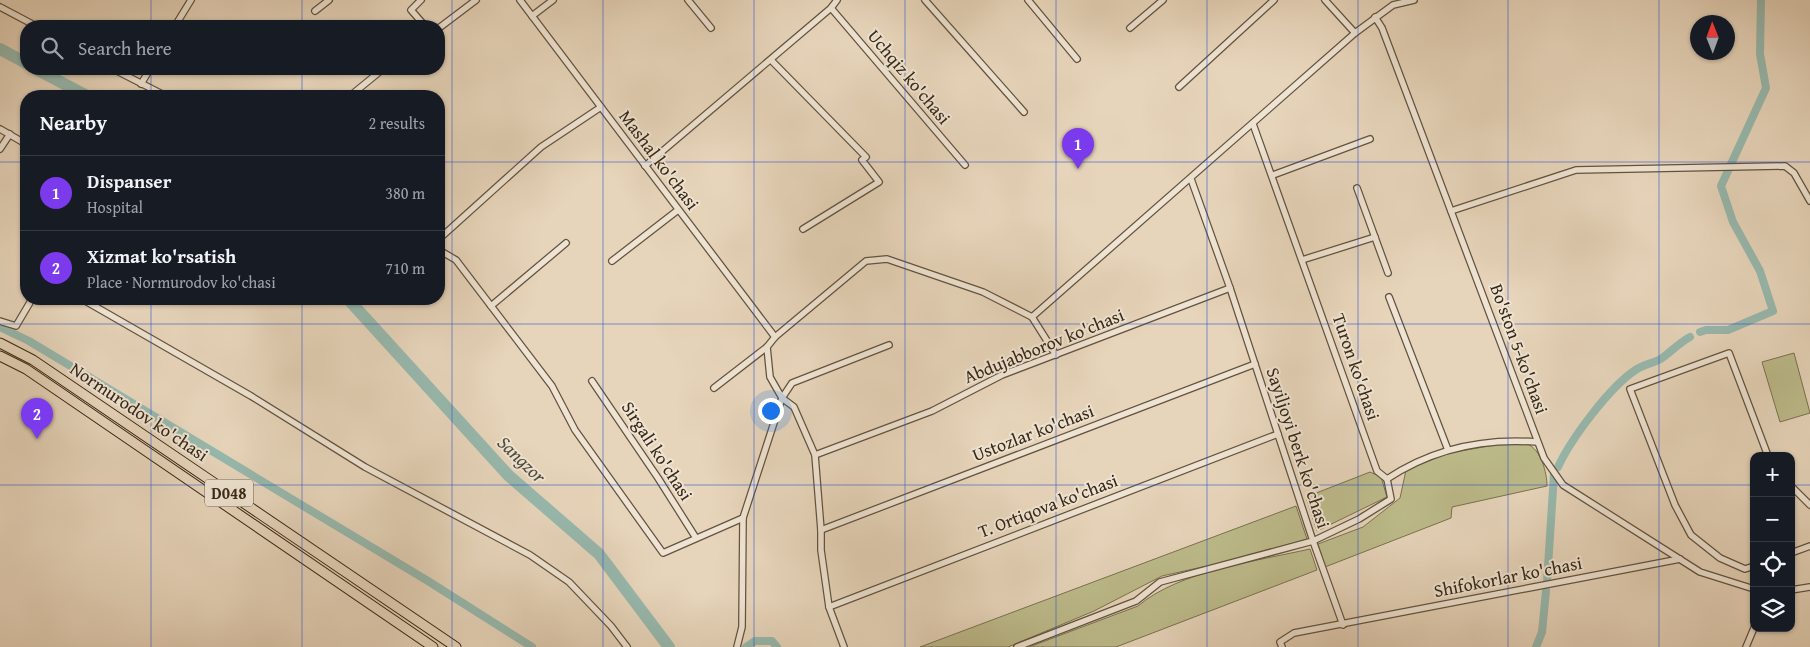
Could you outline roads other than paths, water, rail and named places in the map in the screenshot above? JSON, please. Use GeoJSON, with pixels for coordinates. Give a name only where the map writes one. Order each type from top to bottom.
{"type":"FeatureCollection","features":[{"type":"Feature","properties":{"kind":"main road","name":"Normurodov ko'chasi"},"geometry":{"type":"LineString","coordinates":[[0,343],[33,360],[456,647]]}},
{"type":"Feature","properties":{"kind":"main road","name":"Normurodov ko'chasi"},"geometry":{"type":"LineString","coordinates":[[0,356],[42,380],[432,647]]}},
{"type":"Feature","properties":{"kind":"street"},"geometry":{"type":"LineString","coordinates":[[179,20],[191,0]]}},
{"type":"Feature","properties":{"kind":"street"},"geometry":{"type":"LineString","coordinates":[[315,11],[329,0]]}},
{"type":"Feature","properties":{"kind":"street"},"geometry":{"type":"LineString","coordinates":[[420,20],[411,10],[421,0]]}},
{"type":"Feature","properties":{"kind":"street"},"geometry":{"type":"LineString","coordinates":[[445,23],[476,0]]}},
{"type":"Feature","properties":{"kind":"street","name":"Mashal ko'chasi"},"geometry":{"type":"LineString","coordinates":[[520,0],[775,337]]}},
{"type":"Feature","properties":{"kind":"street"},"geometry":{"type":"LineString","coordinates":[[532,16],[553,0]]}},
{"type":"Feature","properties":{"kind":"street"},"geometry":{"type":"LineString","coordinates":[[688,0],[711,28]]}},
{"type":"Feature","properties":{"kind":"street"},"geometry":{"type":"LineString","coordinates":[[645,166],[771,60],[831,8],[837,0]]}},
{"type":"Feature","properties":{"kind":"street"},"geometry":{"type":"LineString","coordinates":[[925,0],[1024,112]]}},
{"type":"Feature","properties":{"kind":"street"},"geometry":{"type":"LineString","coordinates":[[1028,0],[1077,59]]}},
{"type":"Feature","properties":{"kind":"street"},"geometry":{"type":"LineString","coordinates":[[1130,28],[1163,0]]}},
{"type":"Feature","properties":{"kind":"street"},"geometry":{"type":"LineString","coordinates":[[1179,87],[1274,0]]}},
{"type":"Feature","properties":{"kind":"street"},"geometry":{"type":"LineString","coordinates":[[1325,0],[1355,33]]}},
{"type":"Feature","properties":{"kind":"street"},"geometry":{"type":"LineString","coordinates":[[1032,317],[1254,124],[1355,33],[1393,5],[1414,0]]}},
{"type":"Feature","properties":{"kind":"street"},"geometry":{"type":"LineString","coordinates":[[0,7],[25,20]]}},
{"type":"Feature","properties":{"kind":"street","name":"Uchqiz ko'chasi"},"geometry":{"type":"LineString","coordinates":[[831,8],[964,165]]}},
{"type":"Feature","properties":{"kind":"street","name":"Bo'ston 5-ko'chasi"},"geometry":{"type":"LineString","coordinates":[[1375,17],[1382,28],[1544,458],[1563,485],[1700,572],[1750,588]]}},
{"type":"Feature","properties":{"kind":"street"},"geometry":{"type":"LineString","coordinates":[[771,60],[866,157],[862,160],[879,182],[803,229]]}},
{"type":"Feature","properties":{"kind":"street"},"geometry":{"type":"LineString","coordinates":[[124,75],[154,90]]}},
{"type":"Feature","properties":{"kind":"street"},"geometry":{"type":"LineString","coordinates":[[141,84],[146,75]]}},
{"type":"Feature","properties":{"kind":"street"},"geometry":{"type":"LineString","coordinates":[[357,90],[376,75]]}},
{"type":"Feature","properties":{"kind":"street"},"geometry":{"type":"LineString","coordinates":[[445,234],[541,146],[601,108]]}},
{"type":"Feature","properties":{"kind":"street","name":"Turon ko'chasi"},"geometry":{"type":"LineString","coordinates":[[1254,124],[1376,471],[1387,479]]}},
{"type":"Feature","properties":{"kind":"street"},"geometry":{"type":"LineString","coordinates":[[0,129],[20,140]]}},
{"type":"Feature","properties":{"kind":"street"},"geometry":{"type":"LineString","coordinates":[[0,149],[10,134]]}},
{"type":"Feature","properties":{"kind":"street"},"geometry":{"type":"LineString","coordinates":[[1273,175],[1370,139]]}},
{"type":"Feature","properties":{"kind":"street"},"geometry":{"type":"LineString","coordinates":[[1451,211],[1576,170],[1785,166],[1794,173],[1810,201]]}},
{"type":"Feature","properties":{"kind":"street","name":"Sayiljoyi berk ko'chasi"},"geometry":{"type":"LineString","coordinates":[[1017,647],[1136,601],[1160,582],[1313,541],[1230,288],[1191,179]]}},
{"type":"Feature","properties":{"kind":"street"},"geometry":{"type":"LineString","coordinates":[[1357,188],[1388,273]]}},
{"type":"Feature","properties":{"kind":"street"},"geometry":{"type":"LineString","coordinates":[[612,261],[678,210]]}},
{"type":"Feature","properties":{"kind":"street"},"geometry":{"type":"LineString","coordinates":[[1302,260],[1375,237]]}},
{"type":"Feature","properties":{"kind":"street"},"geometry":{"type":"LineString","coordinates":[[491,306],[566,243]]}},
{"type":"Feature","properties":{"kind":"street"},"geometry":{"type":"LineString","coordinates":[[445,254],[456,260],[552,386],[575,430],[663,553],[743,518]]}},
{"type":"Feature","properties":{"kind":"street"},"geometry":{"type":"LineString","coordinates":[[714,388],[767,347],[775,337],[866,262],[887,259],[984,292],[1032,317],[1056,355]]}},
{"type":"Feature","properties":{"kind":"street","name":"Abdujabborov ko'chasi"},"geometry":{"type":"LineString","coordinates":[[814,455],[932,411],[1002,375],[1230,288]]}},
{"type":"Feature","properties":{"kind":"street"},"geometry":{"type":"LineString","coordinates":[[1389,297],[1448,450]]}},
{"type":"Feature","properties":{"kind":"street"},"geometry":{"type":"LineString","coordinates":[[0,321],[16,326],[28,305]]}},
{"type":"Feature","properties":{"kind":"street"},"geometry":{"type":"LineString","coordinates":[[92,305],[251,396],[365,467],[530,555],[569,582],[612,626],[627,647]]}},
{"type":"Feature","properties":{"kind":"street"},"geometry":{"type":"LineString","coordinates":[[736,647],[742,627],[743,518],[782,398],[792,383],[889,345]]}},
{"type":"Feature","properties":{"kind":"street"},"geometry":{"type":"LineString","coordinates":[[767,347],[770,377],[782,398],[794,407],[814,455],[822,530],[821,550],[829,607],[844,647]]}},
{"type":"Feature","properties":{"kind":"street"},"geometry":{"type":"LineString","coordinates":[[1750,567],[1745,569],[1720,558],[1691,536],[1675,505],[1630,389],[1729,353],[1766,452]]}},
{"type":"Feature","properties":{"kind":"street","name":"Ustozlar ko'chasi"},"geometry":{"type":"LineString","coordinates":[[822,530],[1255,364]]}},
{"type":"Feature","properties":{"kind":"street","name":"Sirgali ko'chasi"},"geometry":{"type":"LineString","coordinates":[[592,381],[696,538]]}},
{"type":"Feature","properties":{"kind":"street","name":"T. Ortiqova ko'chasi"},"geometry":{"type":"LineString","coordinates":[[829,607],[1278,434]]}},
{"type":"Feature","properties":{"kind":"street"},"geometry":{"type":"LineString","coordinates":[[1343,624],[1313,541],[1359,519],[1391,499],[1387,479],[1408,466],[1448,450],[1504,440],[1537,442]]}},
{"type":"Feature","properties":{"kind":"street"},"geometry":{"type":"LineString","coordinates":[[1795,490],[1810,505]]}},
{"type":"Feature","properties":{"kind":"street"},"geometry":{"type":"LineString","coordinates":[[1795,552],[1810,546]]}},
{"type":"Feature","properties":{"kind":"street","name":"Shifokorlar ko'chasi"},"geometry":{"type":"LineString","coordinates":[[1282,647],[1280,642],[1294,633],[1680,559]]}},
{"type":"Feature","properties":{"kind":"street"},"geometry":{"type":"LineString","coordinates":[[1795,589],[1810,587]]}},
{"type":"Feature","properties":{"kind":"street"},"geometry":{"type":"LineString","coordinates":[[1746,647],[1752,632]]}},
{"type":"Feature","properties":{"kind":"waterway"},"geometry":{"type":"LineString","coordinates":[[1700,332],[1706,330],[1728,330],[1773,311],[1760,271],[1733,222],[1721,186],[1766,88],[1760,54],[1761,0]]}},
{"type":"Feature","properties":{"kind":"waterway","name":"Sangzor"},"geometry":{"type":"LineString","coordinates":[[0,49],[20,60]]}},
{"type":"Feature","properties":{"kind":"waterway","name":"Sangzor"},"geometry":{"type":"LineString","coordinates":[[47,75],[76,90]]}},
{"type":"Feature","properties":{"kind":"waterway","name":"Sangzor"},"geometry":{"type":"LineString","coordinates":[[353,305],[508,475],[599,554],[669,647]]}},
{"type":"Feature","properties":{"kind":"waterway"},"geometry":{"type":"LineString","coordinates":[[0,327],[29,341],[428,581],[532,647]]}},
{"type":"Feature","properties":{"kind":"waterway"},"geometry":{"type":"LineString","coordinates":[[1558,467],[1572,442],[1592,414],[1626,377],[1637,369],[1659,360],[1690,337]]}},
{"type":"Feature","properties":{"kind":"waterway"},"geometry":{"type":"LineString","coordinates":[[1547,582],[1554,474]]}},
{"type":"Feature","properties":{"kind":"waterway"},"geometry":{"type":"LineString","coordinates":[[1536,647],[1542,632],[1546,591]]}},
{"type":"Feature","properties":{"kind":"waterway"},"geometry":{"type":"LineString","coordinates":[[746,647],[755,641],[772,641],[777,647]]}},
{"type":"Feature","properties":{"kind":"place","name":"Dispanser"},"geometry":{"type":"Point","coordinates":[1078,169]}},
{"type":"Feature","properties":{"kind":"place","name":"Xizmat ko'rsatish"},"geometry":{"type":"Point","coordinates":[37,439]}}]}
